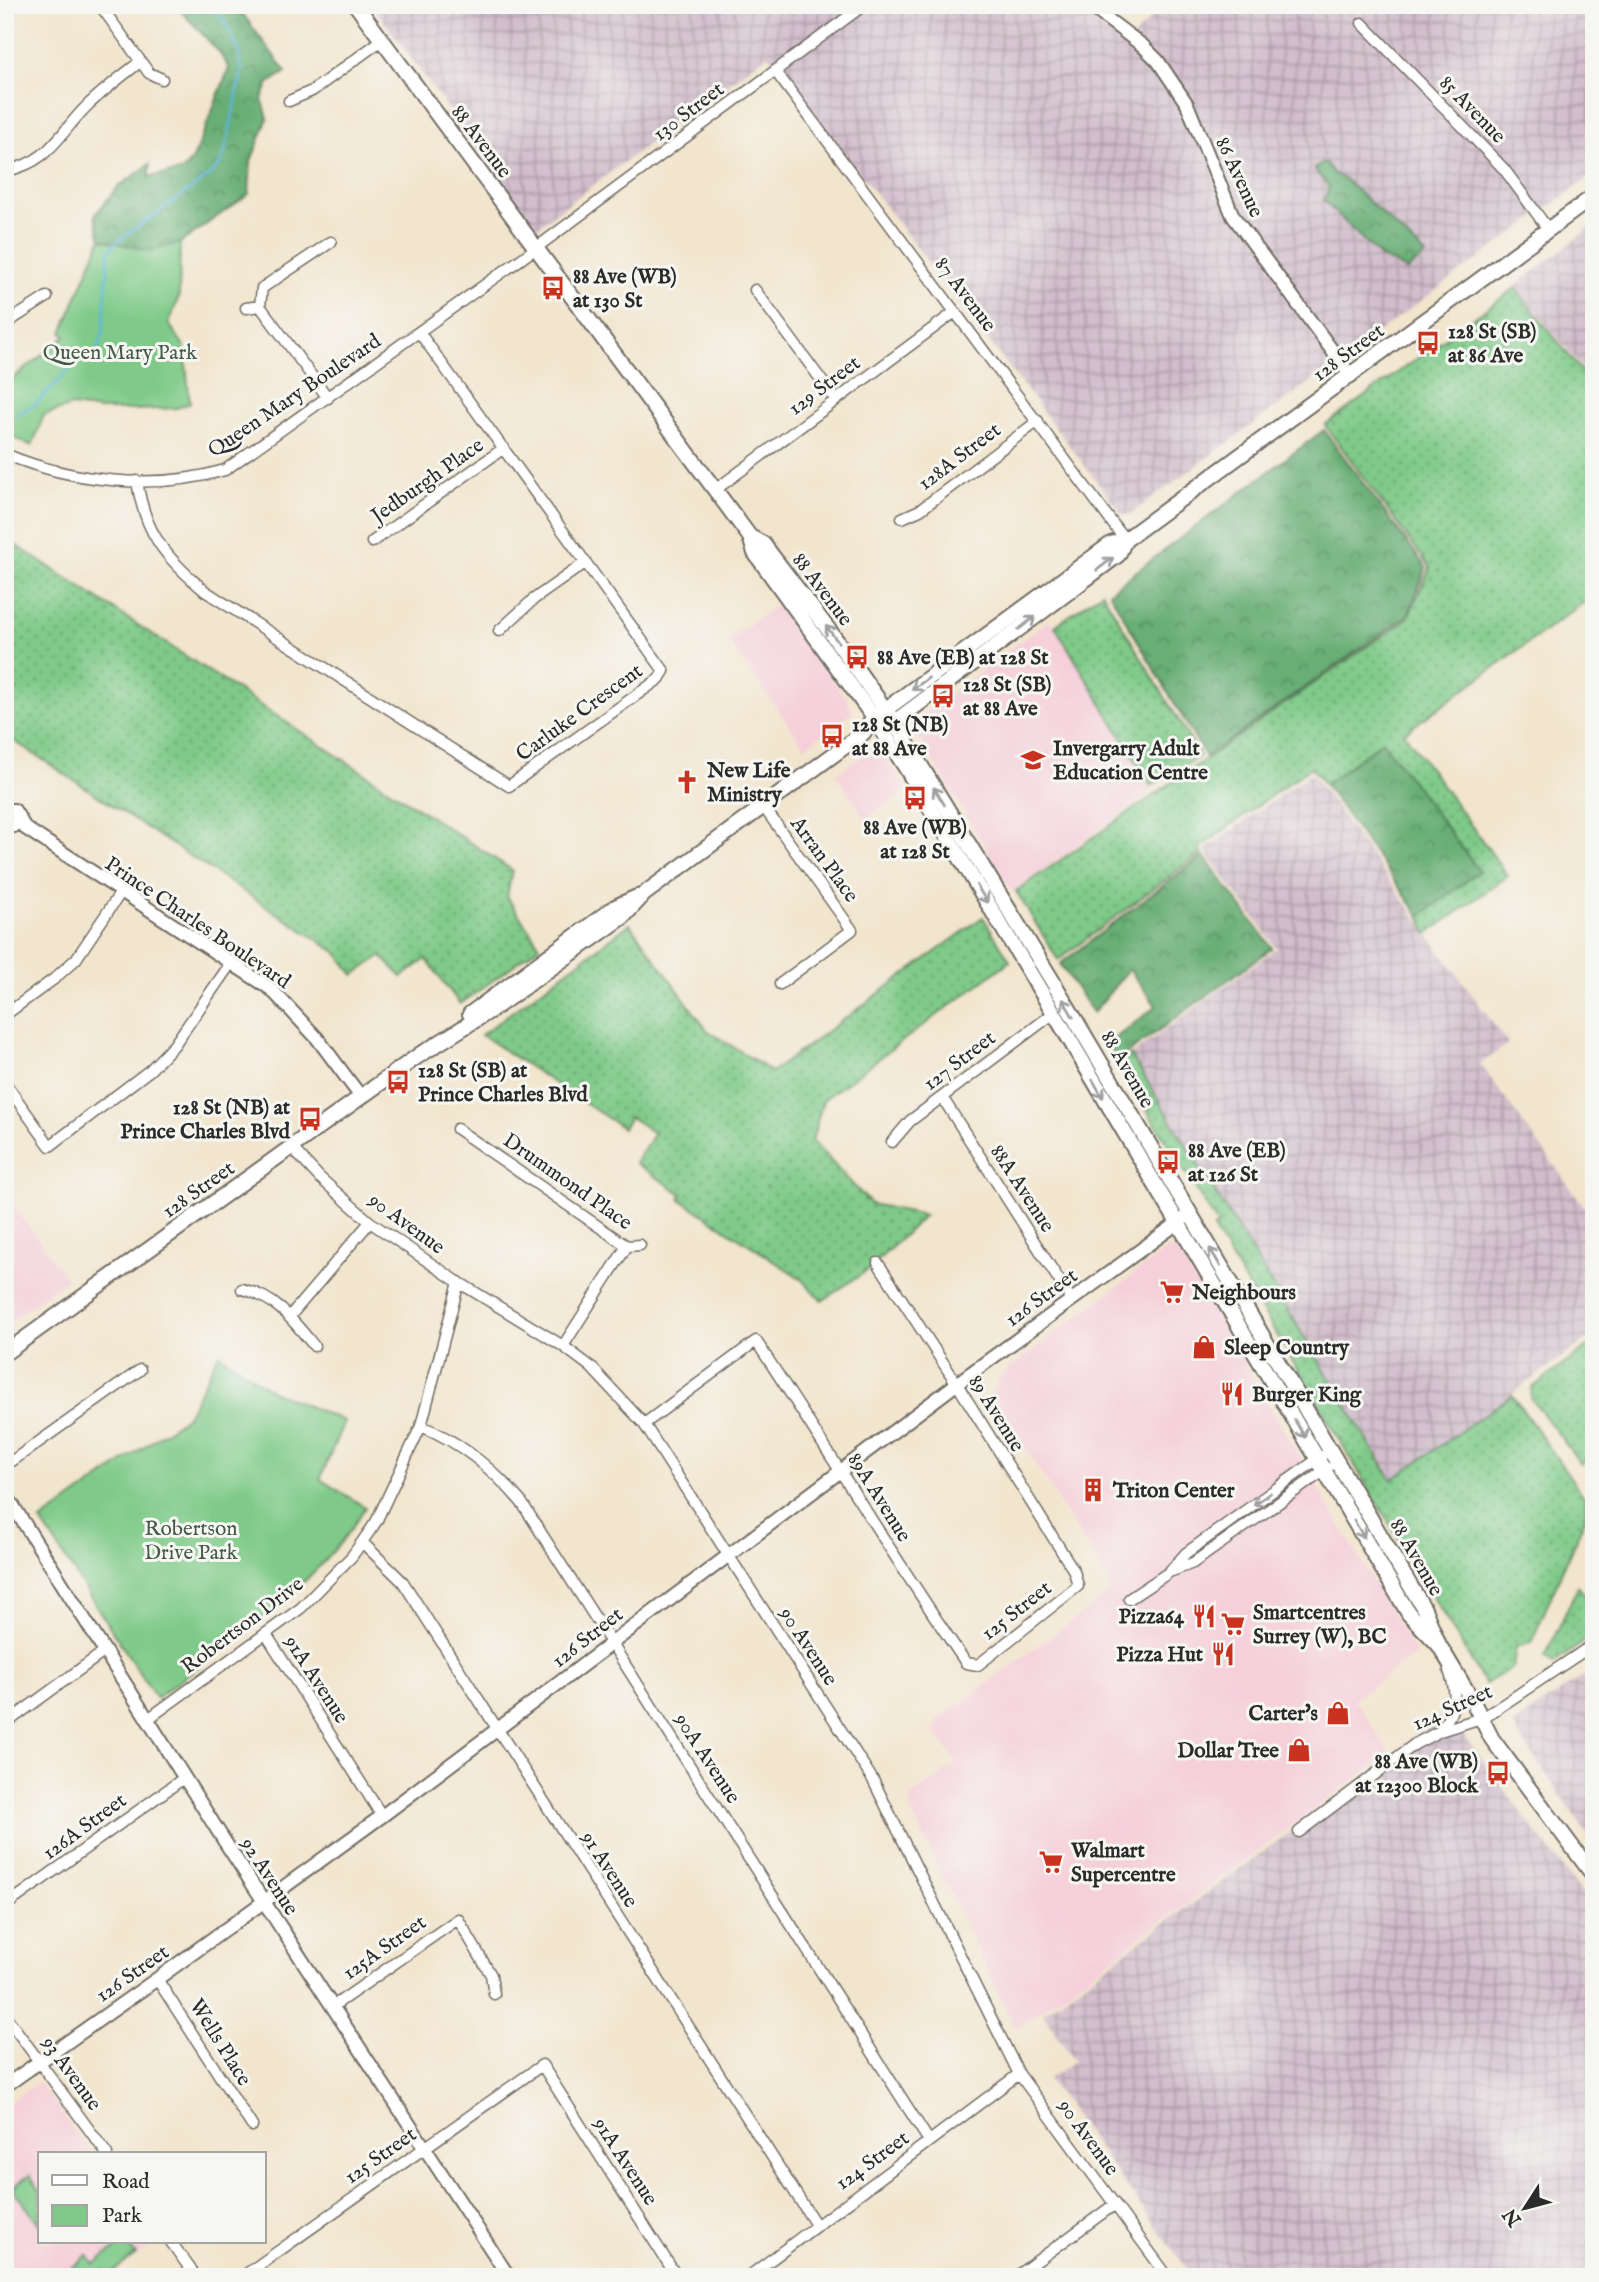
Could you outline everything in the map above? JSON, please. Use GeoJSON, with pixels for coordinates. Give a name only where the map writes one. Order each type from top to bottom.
{"type":"FeatureCollection","features":[{"type":"Feature","properties":{"kind":"main road","name":"88 Avenue"},"geometry":{"type":"LineString","coordinates":[[355,5],[750,537],[755,553],[880,713],[1177,1223],[1424,1609],[1442,1651],[1492,1739],[1594,1876]]}},
{"type":"Feature","properties":{"kind":"main road","name":"128 Street"},"geometry":{"type":"LineString","coordinates":[[5,1353],[292,1148],[615,907],[644,894],[863,733],[880,713],[1111,544],[1125,540],[1594,196]]}},
{"type":"Feature","properties":{"kind":"main road","name":"128 Street"},"geometry":{"type":"LineString","coordinates":[[888,727],[1118,555],[1125,540]]}},
{"type":"Feature","properties":{"kind":"main road","name":"88 Avenue"},"geometry":{"type":"LineString","coordinates":[[888,727],[1053,982],[1190,1214],[1327,1461]]}},
{"type":"Feature","properties":{"kind":"main road"},"geometry":{"type":"LineString","coordinates":[[863,733],[888,727]]}},
{"type":"Feature","properties":{"kind":"street"},"geometry":{"type":"LineString","coordinates":[[100,5],[149,73],[162,79]]}},
{"type":"Feature","properties":{"kind":"street","name":"130 Street"},"geometry":{"type":"LineString","coordinates":[[534,247],[864,5]]}},
{"type":"Feature","properties":{"kind":"street","name":"86 Avenue"},"geometry":{"type":"LineString","coordinates":[[1088,5],[1143,46],[1158,61],[1187,104],[1233,216],[1351,376]]}},
{"type":"Feature","properties":{"kind":"street","name":"85 Avenue"},"geometry":{"type":"LineString","coordinates":[[1362,23],[1504,169],[1548,229]]}},
{"type":"Feature","properties":{"kind":"street"},"geometry":{"type":"LineString","coordinates":[[289,101],[312,91],[382,40]]}},
{"type":"Feature","properties":{"kind":"street"},"geometry":{"type":"LineString","coordinates":[[5,171],[18,169],[49,151],[88,104],[140,62]]}},
{"type":"Feature","properties":{"kind":"street","name":"87 Avenue"},"geometry":{"type":"LineString","coordinates":[[776,72],[1125,540]]}},
{"type":"Feature","properties":{"kind":"street"},"geometry":{"type":"LineString","coordinates":[[328,398],[260,306],[262,288],[331,242]]}},
{"type":"Feature","properties":{"kind":"street","name":"Queen Mary Boulevard"},"geometry":{"type":"LineString","coordinates":[[5,454],[30,465],[57,471],[137,481],[189,480],[225,470],[534,247]]}},
{"type":"Feature","properties":{"kind":"street"},"geometry":{"type":"LineString","coordinates":[[755,290],[836,400]]}},
{"type":"Feature","properties":{"kind":"street"},"geometry":{"type":"LineString","coordinates":[[5,324],[47,297]]}},
{"type":"Feature","properties":{"kind":"street"},"geometry":{"type":"LineString","coordinates":[[246,308],[260,306]]}},
{"type":"Feature","properties":{"kind":"street","name":"129 Street"},"geometry":{"type":"LineString","coordinates":[[715,490],[955,312]]}},
{"type":"Feature","properties":{"kind":"street","name":"Carluke Crescent"},"geometry":{"type":"LineString","coordinates":[[137,481],[141,505],[157,542],[175,566],[205,591],[509,786],[659,679],[664,671],[419,332]]}},
{"type":"Feature","properties":{"kind":"street","name":"128A Street"},"geometry":{"type":"LineString","coordinates":[[902,518],[920,510],[1038,421]]}},
{"type":"Feature","properties":{"kind":"street","name":"Jedburgh Place"},"geometry":{"type":"LineString","coordinates":[[372,542],[504,448]]}},
{"type":"Feature","properties":{"kind":"street"},"geometry":{"type":"LineString","coordinates":[[499,631],[534,599],[585,563]]}},
{"type":"Feature","properties":{"kind":"street","name":"Arran Place"},"geometry":{"type":"LineString","coordinates":[[763,806],[852,930],[780,984]]}},
{"type":"Feature","properties":{"kind":"street","name":"Prince Charles Boulevard"},"geometry":{"type":"LineString","coordinates":[[5,810],[14,810],[16,825],[271,989],[306,1025],[361,1097]]}},
{"type":"Feature","properties":{"kind":"street"},"geometry":{"type":"LineString","coordinates":[[5,1015],[76,959],[121,892]]}},
{"type":"Feature","properties":{"kind":"street"},"geometry":{"type":"LineString","coordinates":[[5,1083],[50,1146],[150,1070],[174,1045],[231,963]]}},
{"type":"Feature","properties":{"kind":"street","name":"127 Street"},"geometry":{"type":"LineString","coordinates":[[892,1142],[910,1122],[1054,1013]]}},
{"type":"Feature","properties":{"kind":"street","name":"88A Avenue"},"geometry":{"type":"LineString","coordinates":[[942,1097],[1071,1299]]}},
{"type":"Feature","properties":{"kind":"street","name":"Drummond Place"},"geometry":{"type":"LineString","coordinates":[[457,1129],[627,1246],[563,1346]]}},
{"type":"Feature","properties":{"kind":"street","name":"90 Avenue"},"geometry":{"type":"LineString","coordinates":[[292,1148],[319,1177],[370,1223],[459,1283],[563,1346],[591,1367],[644,1424],[873,1780],[1019,2074],[1168,2277]]}},
{"type":"Feature","properties":{"kind":"street","name":"126 Street"},"geometry":{"type":"LineString","coordinates":[[5,2086],[382,1816],[727,1555],[1071,1299],[1190,1214]]}},
{"type":"Feature","properties":{"kind":"street"},"geometry":{"type":"LineString","coordinates":[[290,1316],[370,1223]]}},
{"type":"Feature","properties":{"kind":"street"},"geometry":{"type":"LineString","coordinates":[[627,1246],[640,1245]]}},
{"type":"Feature","properties":{"kind":"street","name":"89 Avenue"},"geometry":{"type":"LineString","coordinates":[[878,1263],[1074,1572],[1078,1586]]}},
{"type":"Feature","properties":{"kind":"street","name":"Robertson Drive"},"geometry":{"type":"LineString","coordinates":[[148,1719],[266,1634],[318,1592],[362,1542],[376,1522],[421,1426],[459,1283]]}},
{"type":"Feature","properties":{"kind":"street"},"geometry":{"type":"LineString","coordinates":[[242,1289],[260,1293],[290,1316],[314,1346]]}},
{"type":"Feature","properties":{"kind":"street","name":"89A Avenue"},"geometry":{"type":"LineString","coordinates":[[644,1424],[756,1341],[916,1591],[966,1663],[978,1665]]}},
{"type":"Feature","properties":{"kind":"street"},"geometry":{"type":"LineString","coordinates":[[5,1466],[140,1370]]}},
{"type":"Feature","properties":{"kind":"street","name":"90A Avenue"},"geometry":{"type":"LineString","coordinates":[[421,1426],[463,1448],[507,1485],[522,1503],[929,2141]]}},
{"type":"Feature","properties":{"kind":"street"},"geometry":{"type":"LineString","coordinates":[[1129,1599],[1168,1573],[1193,1563],[1327,1461]]}},
{"type":"Feature","properties":{"kind":"street","name":"92 Avenue"},"geometry":{"type":"LineString","coordinates":[[5,1493],[184,1778],[505,2275]]}},
{"type":"Feature","properties":{"kind":"street","name":"91 Avenue"},"geometry":{"type":"LineString","coordinates":[[362,1542],[404,1582],[816,2225]]}},
{"type":"Feature","properties":{"kind":"street","name":"125 Street"},"geometry":{"type":"LineString","coordinates":[[978,1665],[1078,1586]]}},
{"type":"Feature","properties":{"kind":"street","name":"91A Avenue"},"geometry":{"type":"LineString","coordinates":[[266,1634],[382,1816]]}},
{"type":"Feature","properties":{"kind":"street","name":"124 Street"},"geometry":{"type":"LineString","coordinates":[[1298,1832],[1415,1744],[1440,1731],[1481,1718],[1520,1695],[1591,1646]]}},
{"type":"Feature","properties":{"kind":"street"},"geometry":{"type":"LineString","coordinates":[[5,1724],[105,1651]]}},
{"type":"Feature","properties":{"kind":"street"},"geometry":{"type":"LineString","coordinates":[[1440,1731],[1452,1710],[1456,1692],[1442,1651]]}},
{"type":"Feature","properties":{"kind":"street","name":"126A Street"},"geometry":{"type":"LineString","coordinates":[[5,1906],[184,1778]]}},
{"type":"Feature","properties":{"kind":"street","name":"125A Street"},"geometry":{"type":"LineString","coordinates":[[332,2007],[458,1919],[491,1975],[494,1994]]}},
{"type":"Feature","properties":{"kind":"street","name":"Wells Place"},"geometry":{"type":"LineString","coordinates":[[157,1979],[252,2126]]}},
{"type":"Feature","properties":{"kind":"street","name":"93 Avenue"},"geometry":{"type":"LineString","coordinates":[[5,2015],[106,2152]]}},
{"type":"Feature","properties":{"kind":"street","name":"125 Street"},"geometry":{"type":"LineString","coordinates":[[242,2277],[542,2065]]}},
{"type":"Feature","properties":{"kind":"street","name":"91A Avenue"},"geometry":{"type":"LineString","coordinates":[[542,2065],[677,2277]]}},
{"type":"Feature","properties":{"kind":"street","name":"124 Street"},"geometry":{"type":"LineString","coordinates":[[748,2277],[1019,2074]]}},
{"type":"Feature","properties":{"kind":"street"},"geometry":{"type":"LineString","coordinates":[[1015,2277],[1115,2204]]}},
{"type":"Feature","properties":{"kind":"street"},"geometry":{"type":"LineString","coordinates":[[172,2244],[196,2277]]}},
{"type":"Feature","properties":{"kind":"shaded area"},"geometry":{"type":"Polygon","coordinates":[[[372,5],[1072,5],[1126,45],[1163,5],[1330,5],[1336,12],[1350,5],[1581,5],[1594,21],[1594,174],[1129,515],[1122,514],[768,54],[536,228],[372,5]]]}},
{"type":"Feature","properties":{"kind":"shaded area"},"geometry":{"type":"Polygon","coordinates":[[[1594,225],[1594,383],[1515,286],[1594,225]]]}},
{"type":"Feature","properties":{"kind":"shaded area"},"geometry":{"type":"Polygon","coordinates":[[[777,604],[847,699],[853,712],[805,747],[728,641],[777,604]]]}},
{"type":"Feature","properties":{"kind":"shaded area","name":"Invergarry Adult Education Centre"},"geometry":{"type":"Polygon","coordinates":[[[1049,620],[1071,652],[1151,792],[1012,892],[913,727],[915,720],[1049,620]]]}},
{"type":"Feature","properties":{"kind":"shaded area"},"geometry":{"type":"Polygon","coordinates":[[[875,747],[882,751],[906,790],[865,819],[836,774],[875,747]]]}},
{"type":"Feature","properties":{"kind":"shaded area"},"geometry":{"type":"Polygon","coordinates":[[[1311,773],[1508,1044],[1480,1064],[1594,1220],[1594,1334],[1392,1481],[1131,1055],[1277,948],[1204,850],[1311,773]]]}},
{"type":"Feature","properties":{"kind":"shaded area"},"geometry":{"type":"Polygon","coordinates":[[[5,1195],[67,1279],[5,1325],[5,1195]]]}},
{"type":"Feature","properties":{"kind":"shaded area","name":"Smartcentres Surrey (W), BC"},"geometry":{"type":"Polygon","coordinates":[[[1173,1249],[1179,1253],[1416,1654],[1354,1699],[1389,1751],[1386,1757],[1016,2029],[909,1807],[911,1797],[957,1763],[934,1731],[939,1719],[1107,1595],[1109,1581],[991,1394],[1004,1372],[1166,1250],[1173,1249]]]}},
{"type":"Feature","properties":{"kind":"shaded area"},"geometry":{"type":"Polygon","coordinates":[[[1594,1666],[1594,1844],[1512,1725],[1591,1671],[1594,1666]]]}},
{"type":"Feature","properties":{"kind":"shaded area"},"geometry":{"type":"Polygon","coordinates":[[[1446,1712],[1594,1909],[1594,2277],[1193,2277],[1048,2079],[1074,2061],[1043,2013],[1391,1758],[1446,1712]]]}},
{"type":"Feature","properties":{"kind":"shaded area"},"geometry":{"type":"Polygon","coordinates":[[[39,2082],[90,2152],[38,2152],[38,2244],[154,2244],[108,2277],[5,2277],[5,2105],[39,2082]]]}},
{"type":"Feature","properties":{"kind":"green space"},"geometry":{"type":"Polygon","coordinates":[[[180,5],[236,5],[286,72],[269,83],[262,99],[268,118],[251,161],[249,194],[180,243],[149,251],[101,239],[95,215],[118,187],[150,164],[149,177],[182,171],[193,159],[229,68],[219,52],[181,11],[180,5]]]}},
{"type":"Feature","properties":{"kind":"green space"},"geometry":{"type":"Polygon","coordinates":[[[1325,162],[1334,174],[1345,179],[1426,255],[1406,271],[1391,261],[1382,259],[1324,201],[1329,187],[1314,169],[1325,162]]]}},
{"type":"Feature","properties":{"kind":"green space","name":"Queen Mary Park"},"geometry":{"type":"Polygon","coordinates":[[[101,239],[149,251],[180,243],[179,296],[169,324],[184,346],[190,403],[177,408],[135,410],[100,410],[72,406],[44,415],[32,446],[5,433],[5,385],[66,336],[62,333],[101,239]]]}},
{"type":"Feature","properties":{"kind":"green space"},"geometry":{"type":"Polygon","coordinates":[[[1515,288],[1594,387],[1594,595],[1404,733],[1508,876],[1427,934],[1420,916],[1479,871],[1382,742],[1325,785],[1311,767],[1199,848],[1202,852],[1058,960],[1016,891],[1408,618],[1430,568],[1325,425],[1515,288]]]}},
{"type":"Feature","properties":{"kind":"green space"},"geometry":{"type":"Polygon","coordinates":[[[1324,430],[1426,568],[1408,615],[1206,757],[1109,592],[1324,430]]]}},
{"type":"Feature","properties":{"kind":"green space"},"geometry":{"type":"Polygon","coordinates":[[[5,538],[512,870],[507,897],[540,946],[460,1004],[426,959],[402,977],[381,956],[354,975],[336,952],[5,735],[5,538]]]}},
{"type":"Feature","properties":{"kind":"green space"},"geometry":{"type":"Polygon","coordinates":[[[1102,592],[1200,756],[1151,786],[1055,626],[1102,592]]]}},
{"type":"Feature","properties":{"kind":"green space"},"geometry":{"type":"Polygon","coordinates":[[[1382,741],[1479,871],[1420,916],[1325,785],[1382,741]]]}},
{"type":"Feature","properties":{"kind":"green space"},"geometry":{"type":"Polygon","coordinates":[[[1203,855],[1272,948],[1118,1060],[1108,1044],[1156,1006],[1129,969],[1093,1013],[1060,964],[1203,855]]]}},
{"type":"Feature","properties":{"kind":"green space"},"geometry":{"type":"Polygon","coordinates":[[[983,917],[1010,961],[823,1100],[812,1141],[871,1204],[925,1215],[869,1269],[822,1301],[800,1278],[680,1199],[682,1194],[635,1163],[654,1133],[630,1117],[623,1128],[481,1035],[630,924],[707,1030],[772,1072],[983,917]]]}},
{"type":"Feature","properties":{"kind":"green space"},"geometry":{"type":"Polygon","coordinates":[[[1131,1055],[1392,1480],[1512,1395],[1585,1498],[1586,1516],[1531,1643],[1516,1647],[1513,1667],[1485,1684],[1213,1228],[1218,1225],[1119,1065],[1131,1055]]]}},
{"type":"Feature","properties":{"kind":"green space"},"geometry":{"type":"Polygon","coordinates":[[[1594,1342],[1594,1454],[1581,1464],[1531,1398],[1532,1388],[1594,1342]]]}},
{"type":"Feature","properties":{"kind":"green space","name":"Robertson Drive Park"},"geometry":{"type":"Polygon","coordinates":[[[219,1354],[272,1391],[344,1421],[320,1479],[365,1507],[324,1562],[298,1587],[241,1635],[156,1698],[41,1521],[187,1416],[219,1354]]]}},
{"type":"Feature","properties":{"kind":"green space"},"geometry":{"type":"Polygon","coordinates":[[[1578,1586],[1594,1606],[1593,1632],[1553,1664],[1545,1657],[1578,1586]]]}},
{"type":"Feature","properties":{"kind":"green space"},"geometry":{"type":"Polygon","coordinates":[[[30,2175],[38,2187],[38,2222],[12,2188],[30,2175]]]}},
{"type":"Feature","properties":{"kind":"green space"},"geometry":{"type":"Polygon","coordinates":[[[122,2244],[127,2244],[136,2255],[108,2275],[104,2270],[94,2277],[66,2277],[64,2273],[88,2255],[94,2264],[122,2244]]]}},
{"type":"Feature","properties":{"kind":"waterway"},"geometry":{"type":"LineString","coordinates":[[16,415],[34,405],[69,368],[99,347],[103,332],[109,252],[114,244],[219,166],[225,152],[242,70],[238,50],[213,5]]}},
{"type":"Feature","properties":{"kind":"place","name":"88 Ave (WB) at 130 St"},"geometry":{"type":"Point","coordinates":[553,288]}},
{"type":"Feature","properties":{"kind":"place","name":"128 St (SB) at 86 Ave"},"geometry":{"type":"Point","coordinates":[1428,343]}},
{"type":"Feature","properties":{"kind":"place","name":"88 Ave (EB) at 128 St"},"geometry":{"type":"Point","coordinates":[857,657]}},
{"type":"Feature","properties":{"kind":"place","name":"128 St (SB) at 88 Ave"},"geometry":{"type":"Point","coordinates":[943,696]}},
{"type":"Feature","properties":{"kind":"place","name":"128 St (NB) at 88 Ave"},"geometry":{"type":"Point","coordinates":[832,736]}},
{"type":"Feature","properties":{"kind":"place","name":"Invergarry Adult Education Centre"},"geometry":{"type":"Point","coordinates":[1033,760]}},
{"type":"Feature","properties":{"kind":"place","name":"New Life Ministry"},"geometry":{"type":"Point","coordinates":[687,782]}},
{"type":"Feature","properties":{"kind":"place","name":"88 Ave (WB) at 128 St"},"geometry":{"type":"Point","coordinates":[915,798]}},
{"type":"Feature","properties":{"kind":"place","name":"128 St (SB) at Prince Charles Blvd"},"geometry":{"type":"Point","coordinates":[398,1082]}},
{"type":"Feature","properties":{"kind":"place","name":"128 St (NB) at Prince Charles Blvd"},"geometry":{"type":"Point","coordinates":[310,1119]}},
{"type":"Feature","properties":{"kind":"place","name":"88 Ave (EB) at 126 St"},"geometry":{"type":"Point","coordinates":[1168,1162]}},
{"type":"Feature","properties":{"kind":"place","name":"Neighbours"},"geometry":{"type":"Point","coordinates":[1172,1292]}},
{"type":"Feature","properties":{"kind":"place","name":"Sleep Country"},"geometry":{"type":"Point","coordinates":[1204,1347]}},
{"type":"Feature","properties":{"kind":"place","name":"Burger King"},"geometry":{"type":"Point","coordinates":[1232,1394]}},
{"type":"Feature","properties":{"kind":"place","name":"Triton Center"},"geometry":{"type":"Point","coordinates":[1093,1490]}},
{"type":"Feature","properties":{"kind":"place","name":"Pizza64"},"geometry":{"type":"Point","coordinates":[1204,1616]}},
{"type":"Feature","properties":{"kind":"place","name":"Smartcentres Surrey (W), BC"},"geometry":{"type":"Point","coordinates":[1233,1624]}},
{"type":"Feature","properties":{"kind":"place","name":"Pizza Hut"},"geometry":{"type":"Point","coordinates":[1223,1654]}},
{"type":"Feature","properties":{"kind":"place","name":"Carter's"},"geometry":{"type":"Point","coordinates":[1338,1713]}},
{"type":"Feature","properties":{"kind":"place","name":"Dollar Tree"},"geometry":{"type":"Point","coordinates":[1299,1750]}},
{"type":"Feature","properties":{"kind":"place","name":"88 Ave (WB) at 12300 Block"},"geometry":{"type":"Point","coordinates":[1498,1773]}},
{"type":"Feature","properties":{"kind":"place","name":"Walmart Supercentre"},"geometry":{"type":"Point","coordinates":[1051,1862]}}]}
